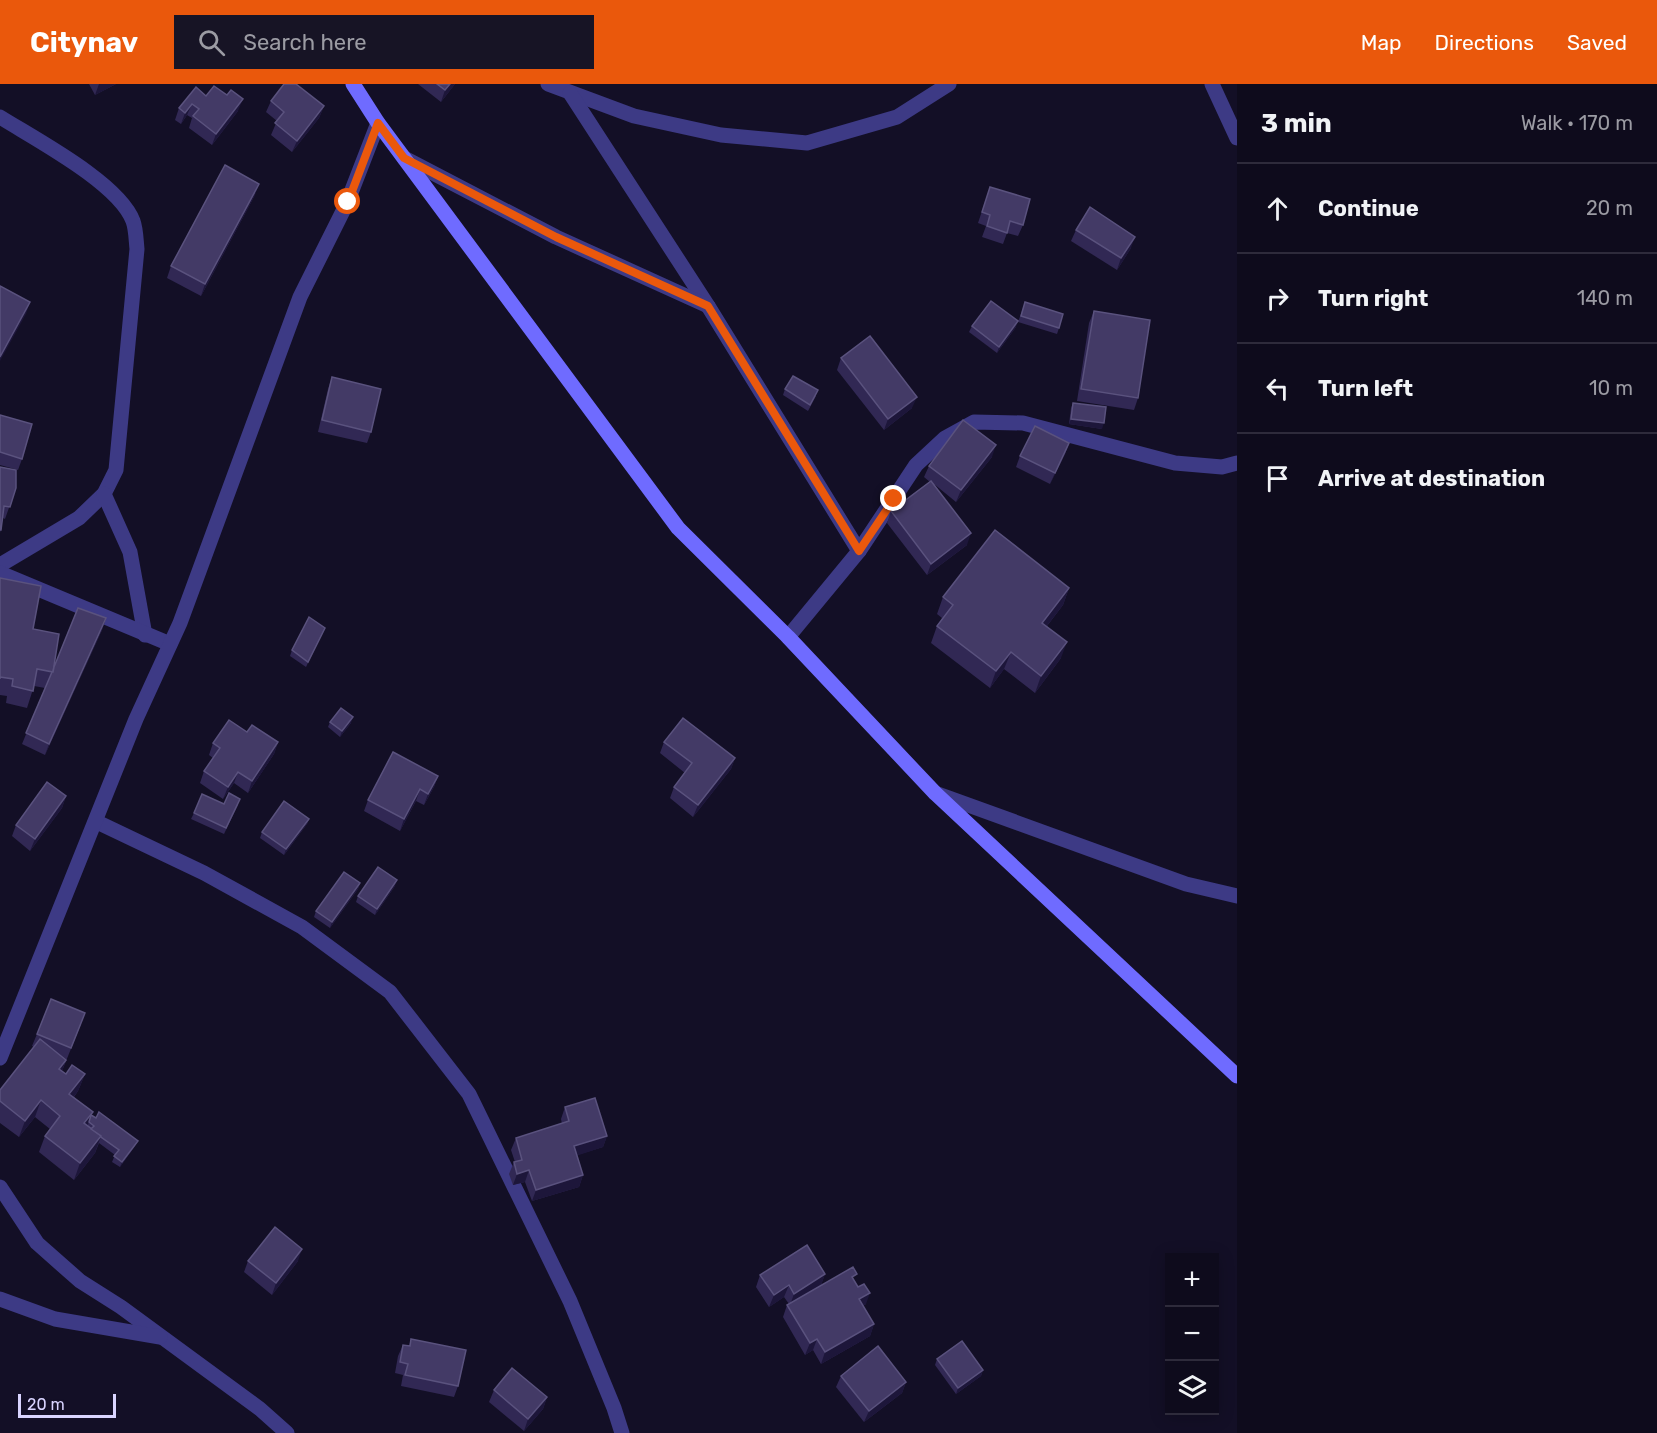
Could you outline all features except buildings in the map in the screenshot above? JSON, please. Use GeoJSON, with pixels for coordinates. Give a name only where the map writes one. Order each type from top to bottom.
{"type":"FeatureCollection","features":[{"type":"Feature","properties":{"kind":"street"},"geometry":{"type":"LineString","coordinates":[[353,84],[378,123],[678,528],[788,637],[935,793],[1237,1076]]}},
{"type":"Feature","properties":{"kind":"street"},"geometry":{"type":"LineString","coordinates":[[548,84],[634,116],[710,133],[807,143],[897,117],[949,84]]}},
{"type":"Feature","properties":{"kind":"street"},"geometry":{"type":"LineString","coordinates":[[1212,84],[1237,138]]}},
{"type":"Feature","properties":{"kind":"street"},"geometry":{"type":"LineString","coordinates":[[570,93],[708,306],[859,551]]}},
{"type":"Feature","properties":{"kind":"street"},"geometry":{"type":"LineString","coordinates":[[0,117],[81,167],[118,199],[133,221],[137,249],[116,470],[104,494],[79,518],[0,566]]}},
{"type":"Feature","properties":{"kind":"street"},"geometry":{"type":"LineString","coordinates":[[0,1058],[97,822],[136,719],[170,644],[300,297],[348,202],[378,123]]}},
{"type":"Feature","properties":{"kind":"street"},"geometry":{"type":"LineString","coordinates":[[404,158],[556,237],[708,306]]}},
{"type":"Feature","properties":{"kind":"street"},"geometry":{"type":"LineString","coordinates":[[788,637],[859,551],[916,465],[945,438],[974,422],[1023,423],[1175,464],[1222,467],[1237,462]]}},
{"type":"Feature","properties":{"kind":"street"},"geometry":{"type":"LineString","coordinates":[[104,494],[130,552],[145,635]]}},
{"type":"Feature","properties":{"kind":"street"},"geometry":{"type":"LineString","coordinates":[[0,573],[74,601],[145,635],[170,644]]}},
{"type":"Feature","properties":{"kind":"street"},"geometry":{"type":"LineString","coordinates":[[935,793],[1186,884],[1237,896]]}},
{"type":"Feature","properties":{"kind":"street"},"geometry":{"type":"LineString","coordinates":[[97,822],[204,873],[302,927],[390,992],[469,1094],[570,1301],[614,1408],[621,1433]]}},
{"type":"Feature","properties":{"kind":"street"},"geometry":{"type":"LineString","coordinates":[[0,1187],[37,1243],[80,1281],[121,1307],[260,1409],[287,1433]]}},
{"type":"Feature","properties":{"kind":"street"},"geometry":{"type":"LineString","coordinates":[[0,1299],[55,1319],[163,1338]]}},
{"type":"Feature","properties":{"kind":"route"},"geometry":{"type":"LineString","coordinates":[[348,202],[378,123],[404,158],[556,237],[708,306],[859,551],[894,499]]}}]}
